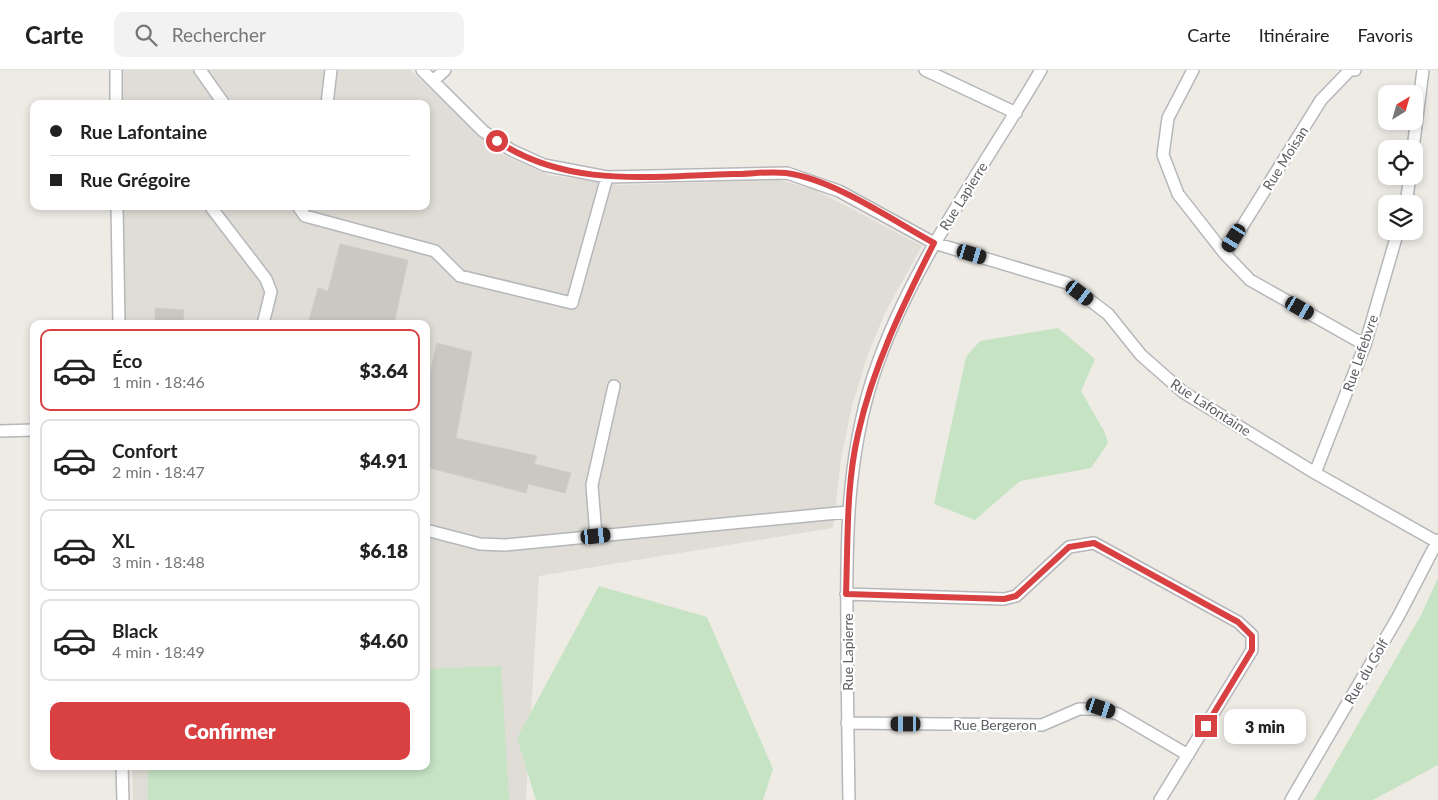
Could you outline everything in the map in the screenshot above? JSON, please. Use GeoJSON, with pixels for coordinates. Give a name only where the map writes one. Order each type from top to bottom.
{"type":"FeatureCollection","features":[{"type":"Feature","properties":{"kind":"street"},"geometry":{"type":"LineString","coordinates":[[116,70],[116,100]]}},
{"type":"Feature","properties":{"kind":"street"},"geometry":{"type":"LineString","coordinates":[[200,70],[221,100]]}},
{"type":"Feature","properties":{"kind":"street"},"geometry":{"type":"LineString","coordinates":[[327,100],[331,70]]}},
{"type":"Feature","properties":{"kind":"street","name":"Rue Lafontaine"},"geometry":{"type":"LineString","coordinates":[[422,70],[483,131],[511,150],[544,165],[607,177],[787,174],[839,191],[934,243],[1067,283],[1108,314],[1141,355],[1183,392],[1315,473],[1438,541]]}},
{"type":"Feature","properties":{"kind":"street"},"geometry":{"type":"LineString","coordinates":[[433,81],[445,70]]}},
{"type":"Feature","properties":{"kind":"street"},"geometry":{"type":"LineString","coordinates":[[926,70],[1016,113]]}},
{"type":"Feature","properties":{"kind":"street","name":"Rue Lapierre"},"geometry":{"type":"LineString","coordinates":[[849,800],[846,594],[849,493],[858,435],[873,377],[897,315],[934,243],[1041,70]]}},
{"type":"Feature","properties":{"kind":"street","name":"Rue Moisan"},"geometry":{"type":"LineString","coordinates":[[1225,254],[1322,100],[1350,70],[1355,70]]}},
{"type":"Feature","properties":{"kind":"street"},"geometry":{"type":"LineString","coordinates":[[1414,140],[1423,70]]}},
{"type":"Feature","properties":{"kind":"street"},"geometry":{"type":"LineString","coordinates":[[1188,72],[1168,118],[1163,156],[1178,194],[1225,254],[1250,280],[1366,345]]}},
{"type":"Feature","properties":{"kind":"street"},"geometry":{"type":"LineString","coordinates":[[301,210],[306,216],[435,251],[460,276],[572,303],[607,177]]}},
{"type":"Feature","properties":{"kind":"street"},"geometry":{"type":"LineString","coordinates":[[117,210],[119,320]]}},
{"type":"Feature","properties":{"kind":"street"},"geometry":{"type":"LineString","coordinates":[[213,210],[266,279],[271,292],[264,320]]}},
{"type":"Feature","properties":{"kind":"street"},"geometry":{"type":"LineString","coordinates":[[314,218],[315,210]]}},
{"type":"Feature","properties":{"kind":"street","name":"Rue Lefebvre"},"geometry":{"type":"LineString","coordinates":[[1315,473],[1366,345],[1395,240]]}},
{"type":"Feature","properties":{"kind":"street"},"geometry":{"type":"LineString","coordinates":[[596,536],[592,485],[614,386]]}},
{"type":"Feature","properties":{"kind":"street"},"geometry":{"type":"LineString","coordinates":[[0,431],[30,430]]}},
{"type":"Feature","properties":{"kind":"street"},"geometry":{"type":"LineString","coordinates":[[430,531],[480,544],[506,545],[848,512]]}},
{"type":"Feature","properties":{"kind":"street","name":"Rue du Golf"},"geometry":{"type":"LineString","coordinates":[[1291,800],[1398,617],[1438,541]]}},
{"type":"Feature","properties":{"kind":"street"},"geometry":{"type":"LineString","coordinates":[[846,594],[1004,599],[1016,596],[1069,547],[1094,543],[1238,622],[1252,636],[1252,650],[1160,800]]}},
{"type":"Feature","properties":{"kind":"street","name":"Rue Bergeron"},"geometry":{"type":"LineString","coordinates":[[847,723],[1042,725],[1079,709],[1101,708],[1118,714],[1188,756]]}},
{"type":"Feature","properties":{"kind":"street"},"geometry":{"type":"LineString","coordinates":[[122,770],[123,800]]}},
{"type":"Feature","properties":{"kind":"shaded area"},"geometry":{"type":"Polygon","coordinates":[[[117,70],[410,70],[503,155],[548,175],[620,185],[779,180],[816,190],[922,246],[885,313],[868,354],[852,406],[841,459],[833,528],[539,576],[526,800],[133,800],[132,770],[430,770],[430,320],[123,320],[120,210],[430,210],[430,100],[118,100],[117,70]]]}},
{"type":"Feature","properties":{"kind":"green space"},"geometry":{"type":"Polygon","coordinates":[[[1058,328],[1095,359],[1081,391],[1104,431],[1108,443],[1091,468],[1020,481],[975,520],[934,504],[966,357],[980,341],[1058,328]]]}},
{"type":"Feature","properties":{"kind":"green space"},"geometry":{"type":"Polygon","coordinates":[[[1438,578],[1438,765],[1373,800],[1314,800],[1421,615],[1438,578]]]}},
{"type":"Feature","properties":{"kind":"green space"},"geometry":{"type":"Polygon","coordinates":[[[599,586],[707,617],[773,769],[763,800],[536,800],[517,738],[599,586]]]}},
{"type":"Feature","properties":{"kind":"green space"},"geometry":{"type":"Polygon","coordinates":[[[501,666],[509,800],[148,800],[148,770],[430,770],[430,669],[501,666]]]}},
{"type":"Feature","properties":{"kind":"building"},"geometry":{"type":"Polygon","coordinates":[[[340,244],[408,260],[395,320],[309,320],[318,288],[328,291],[340,244]]]}},
{"type":"Feature","properties":{"kind":"building"},"geometry":{"type":"Polygon","coordinates":[[[155,308],[184,310],[183,320],[155,320],[155,308]]]}},
{"type":"Feature","properties":{"kind":"building"},"geometry":{"type":"Polygon","coordinates":[[[437,343],[472,352],[456,438],[537,456],[534,464],[571,473],[565,493],[528,484],[526,493],[430,468],[430,374],[437,343]]]}},
{"type":"Feature","properties":{"kind":"route"},"geometry":{"type":"LineString","coordinates":[[497,141],[511,150],[544,165],[607,177],[787,174],[839,191],[934,243],[897,315],[873,377],[858,435],[849,493],[846,594],[1004,599],[1016,596],[1069,547],[1094,543],[1238,622],[1252,636],[1252,650],[1206,726]]}}]}
